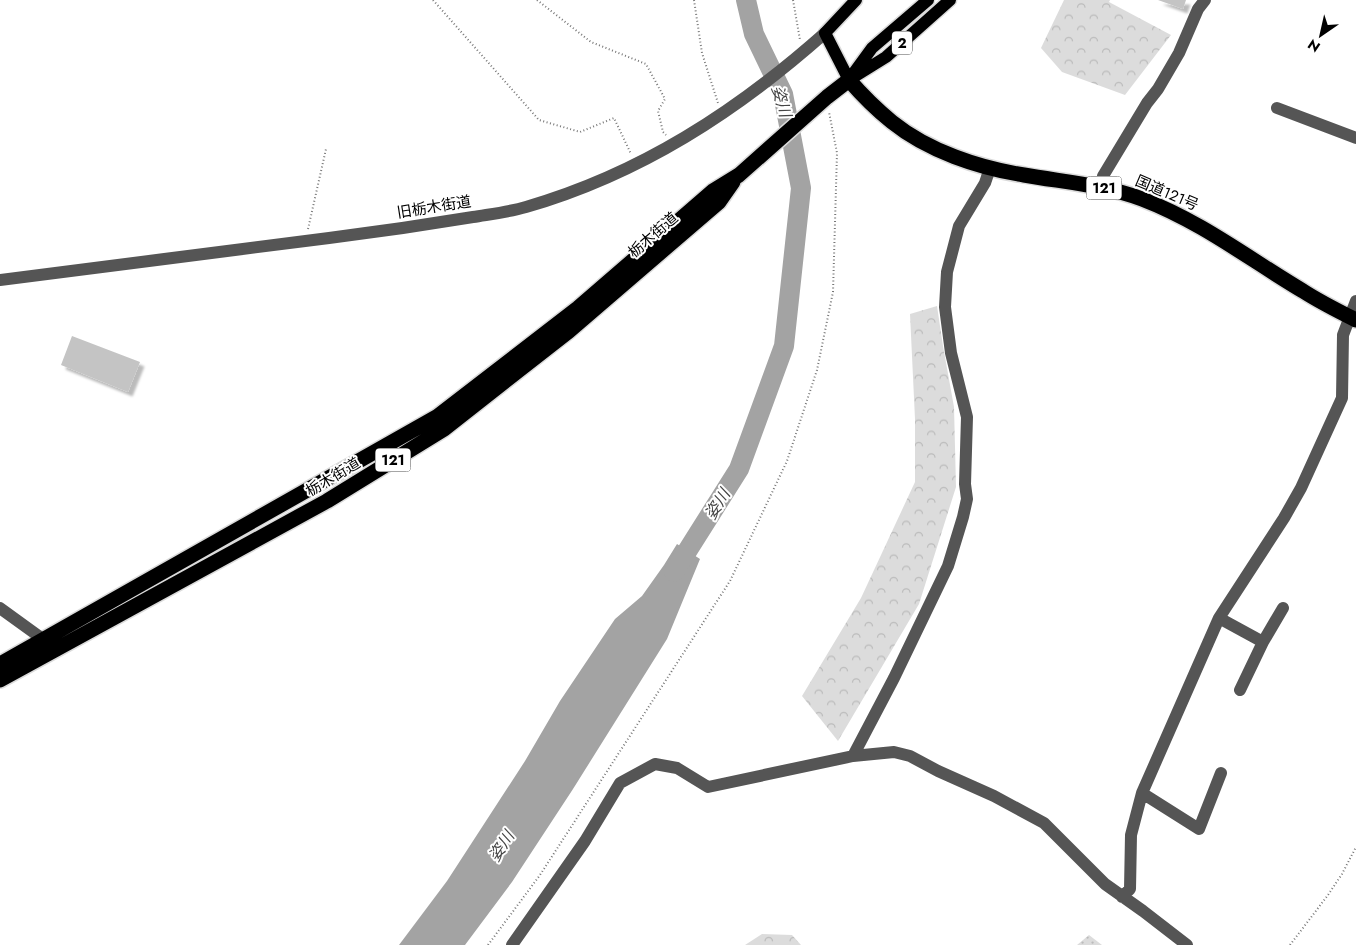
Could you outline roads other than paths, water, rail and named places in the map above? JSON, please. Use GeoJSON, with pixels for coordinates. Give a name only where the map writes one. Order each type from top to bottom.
{"type":"FeatureCollection","features":[{"type":"Feature","properties":{"kind":"highway","name":"栃木街道"},"geometry":{"type":"LineString","coordinates":[[0,664],[438,416],[578,308],[713,191],[739,175],[848,80]]}},
{"type":"Feature","properties":{"kind":"highway","name":"国道121号"},"geometry":{"type":"LineString","coordinates":[[848,80],[893,123],[917,139],[946,154],[990,168],[1021,175],[1104,188],[1141,198],[1210,231],[1303,292],[1353,318]]}},
{"type":"Feature","properties":{"kind":"highway","name":"栃木街道"},"geometry":{"type":"LineString","coordinates":[[0,680],[327,501],[444,428],[569,331],[718,202],[739,175]]}},
{"type":"Feature","properties":{"kind":"main road"},"geometry":{"type":"LineString","coordinates":[[848,80],[825,33],[856,0]]}},
{"type":"Feature","properties":{"kind":"main road","name":"2"},"geometry":{"type":"LineString","coordinates":[[848,80],[872,48],[928,0]]}},
{"type":"Feature","properties":{"kind":"main road","name":"2"},"geometry":{"type":"LineString","coordinates":[[848,80],[886,57],[950,0]]}},
{"type":"Feature","properties":{"kind":"street"},"geometry":{"type":"LineString","coordinates":[[1104,188],[1103,176],[1174,60],[1204,0]]}},
{"type":"Feature","properties":{"kind":"street","name":"旧栃木街道"},"geometry":{"type":"LineString","coordinates":[[0,280],[420,226],[524,208],[576,190],[636,165],[675,144],[722,115],[799,56],[825,33]]}},
{"type":"Feature","properties":{"kind":"street"},"geometry":{"type":"LineString","coordinates":[[1277,108],[1356,138]]}},
{"type":"Feature","properties":{"kind":"street"},"geometry":{"type":"LineString","coordinates":[[853,756],[894,678],[948,566],[963,517],[967,499],[965,484],[967,417],[951,353],[945,307],[946,272],[959,226],[985,183],[990,168]]}},
{"type":"Feature","properties":{"kind":"street"},"geometry":{"type":"LineString","coordinates":[[1122,897],[1130,889],[1131,835],[1142,794],[1219,618],[1284,518],[1301,488],[1342,398],[1343,335],[1353,318],[1356,301]]}},
{"type":"Feature","properties":{"kind":"street"},"geometry":{"type":"LineString","coordinates":[[1353,318],[1356,331]]}},
{"type":"Feature","properties":{"kind":"street"},"geometry":{"type":"LineString","coordinates":[[0,608],[57,649]]}},
{"type":"Feature","properties":{"kind":"street"},"geometry":{"type":"LineString","coordinates":[[1240,690],[1263,642],[1283,608]]}},
{"type":"Feature","properties":{"kind":"street"},"geometry":{"type":"LineString","coordinates":[[1219,618],[1263,642]]}},
{"type":"Feature","properties":{"kind":"street"},"geometry":{"type":"LineString","coordinates":[[512,945],[585,841],[620,783],[655,764],[676,768],[708,787],[853,756],[894,752],[910,756],[938,771],[994,796],[1044,823],[1105,884],[1187,945]]}},
{"type":"Feature","properties":{"kind":"street"},"geometry":{"type":"LineString","coordinates":[[1142,794],[1199,829],[1221,773]]}},
{"type":"Feature","properties":{"kind":"water"},"geometry":{"type":"Polygon","coordinates":[[[677,544],[700,559],[667,639],[512,882],[465,945],[399,945],[447,881],[525,761],[560,701],[615,619],[642,596],[677,544]]]}},
{"type":"Feature","properties":{"kind":"waterway","name":"姿川"},"geometry":{"type":"LineString","coordinates":[[674,572],[739,469],[784,346],[801,188],[783,94],[754,34],[746,0]]}}]}
